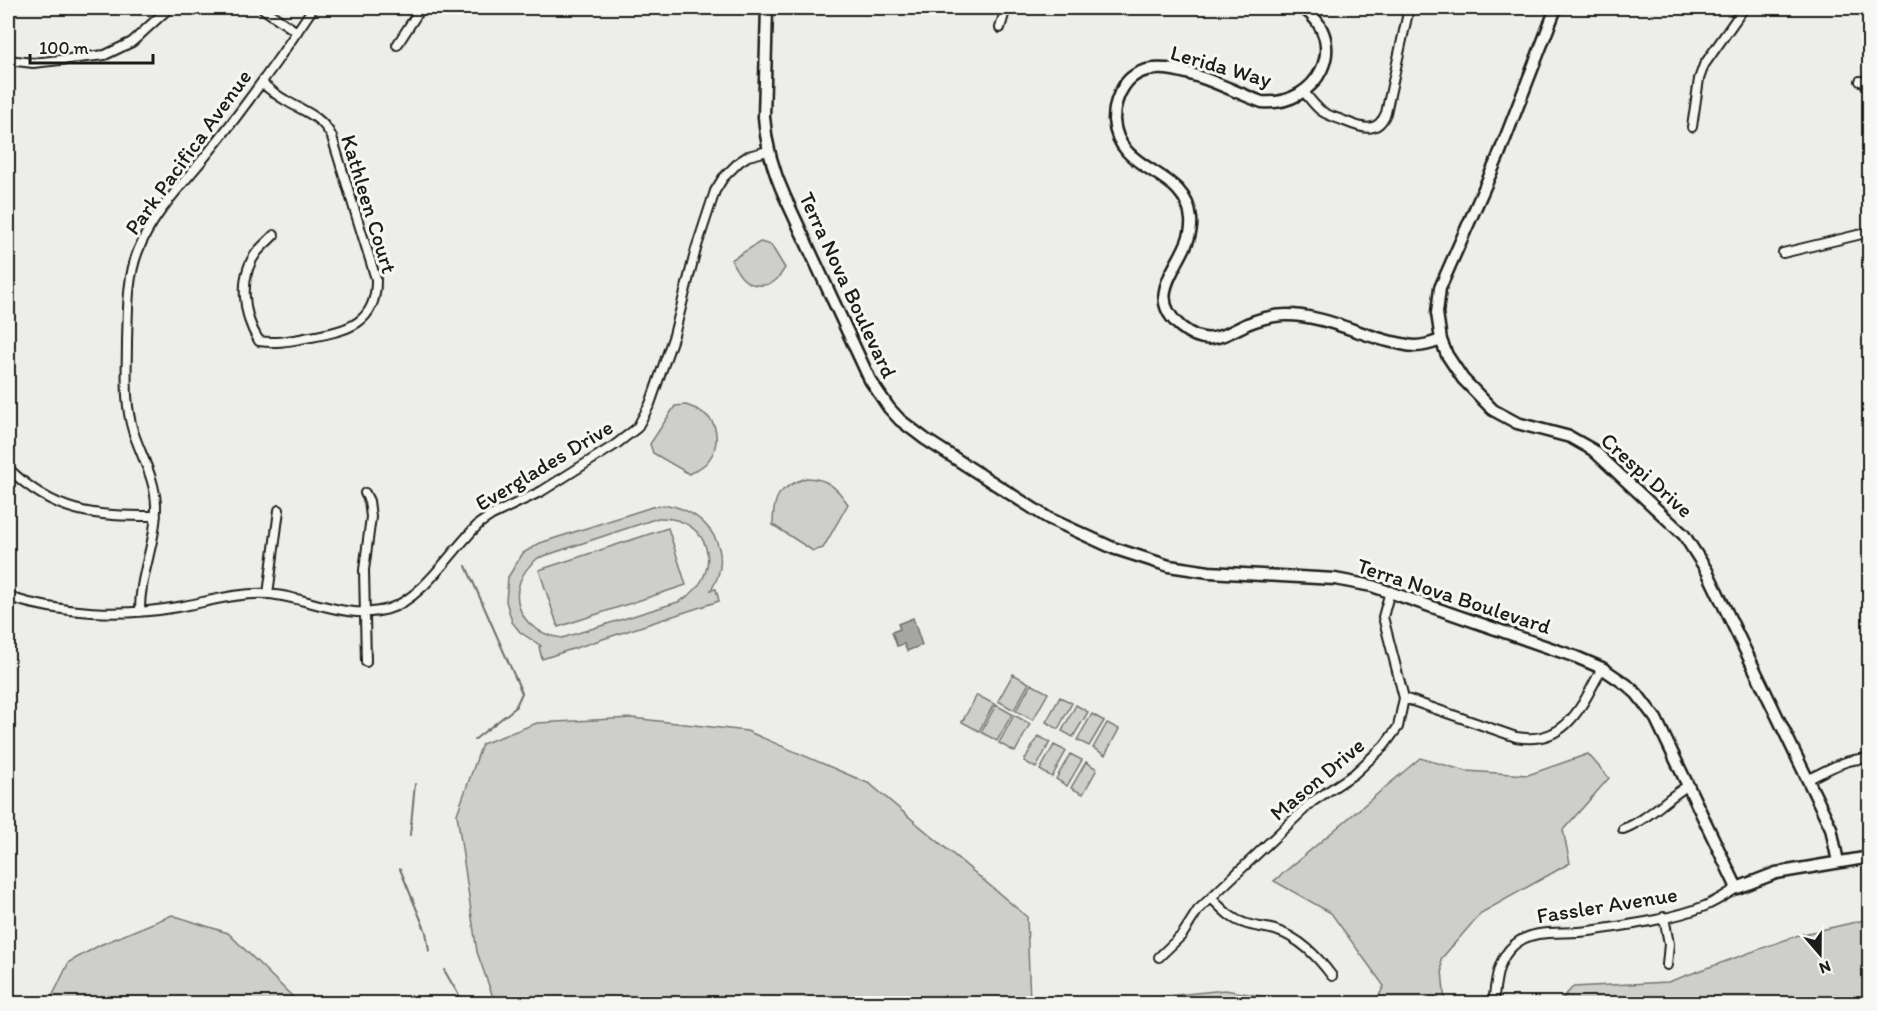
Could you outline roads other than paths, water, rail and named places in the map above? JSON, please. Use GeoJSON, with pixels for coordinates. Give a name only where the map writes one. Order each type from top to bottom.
{"type":"FeatureCollection","features":[{"type":"Feature","properties":{"kind":"street"},"geometry":{"type":"LineString","coordinates":[[8,60],[33,63],[105,55],[132,42],[169,8]]}},
{"type":"Feature","properties":{"kind":"street"},"geometry":{"type":"LineString","coordinates":[[262,8],[297,32]]}},
{"type":"Feature","properties":{"kind":"street","name":"Park Pacifica Avenue"},"geometry":{"type":"LineString","coordinates":[[140,612],[141,592],[156,516],[156,503],[152,478],[133,431],[127,401],[128,297],[137,252],[151,225],[262,83],[313,8]]}},
{"type":"Feature","properties":{"kind":"street"},"geometry":{"type":"LineString","coordinates":[[397,45],[421,8]]}},
{"type":"Feature","properties":{"kind":"street","name":"Terra Nova Boulevard"},"geometry":{"type":"LineString","coordinates":[[767,8],[764,117],[768,151],[785,197],[870,380],[900,420],[925,439],[1048,518],[1113,548],[1150,561],[1209,572],[1335,579],[1390,591],[1602,668],[1632,690],[1651,711],[1689,785],[1737,888]]}},
{"type":"Feature","properties":{"kind":"street"},"geometry":{"type":"LineString","coordinates":[[1000,28],[1006,8]]}},
{"type":"Feature","properties":{"kind":"street"},"geometry":{"type":"LineString","coordinates":[[1303,8],[1318,23],[1326,52],[1320,73],[1304,92],[1314,105],[1326,114],[1364,128],[1378,125],[1383,121],[1386,113],[1408,8]]}},
{"type":"Feature","properties":{"kind":"street","name":"Crespi Drive"},"geometry":{"type":"LineString","coordinates":[[1556,8],[1498,158],[1440,288],[1437,313],[1441,340],[1447,355],[1463,379],[1493,410],[1516,423],[1570,437],[1593,450],[1684,535],[1703,564],[1831,828],[1838,862]]}},
{"type":"Feature","properties":{"kind":"street"},"geometry":{"type":"LineString","coordinates":[[1692,127],[1699,79],[1704,65],[1744,8]]}},
{"type":"Feature","properties":{"kind":"street","name":"Lerida Way"},"geometry":{"type":"LineString","coordinates":[[1304,92],[1284,101],[1262,102],[1183,72],[1158,67],[1135,75],[1119,93],[1114,117],[1115,128],[1123,148],[1138,163],[1177,187],[1185,199],[1191,219],[1191,231],[1187,242],[1164,288],[1171,314],[1183,328],[1202,338],[1209,339],[1218,338],[1251,323],[1284,315],[1306,316],[1376,338],[1413,346],[1441,340]]}},
{"type":"Feature","properties":{"kind":"street"},"geometry":{"type":"LineString","coordinates":[[1860,81],[1869,82]]}},
{"type":"Feature","properties":{"kind":"street","name":"Kathleen Court"},"geometry":{"type":"LineString","coordinates":[[262,83],[283,99],[314,115],[327,128],[332,137],[376,279],[375,300],[364,318],[351,327],[333,333],[272,343],[259,341],[252,331],[247,309],[244,291],[246,273],[258,250],[274,235]]}},
{"type":"Feature","properties":{"kind":"street","name":"Everglades Drive"},"geometry":{"type":"LineString","coordinates":[[8,597],[75,610],[140,612],[233,597],[268,594],[340,610],[364,612],[389,609],[407,600],[421,588],[480,523],[542,491],[615,445],[637,428],[650,404],[674,335],[696,249],[715,190],[739,162],[748,156],[768,151]]}},
{"type":"Feature","properties":{"kind":"street"},"geometry":{"type":"LineString","coordinates":[[1783,253],[1869,232]]}},
{"type":"Feature","properties":{"kind":"street"},"geometry":{"type":"LineString","coordinates":[[8,468],[20,480],[45,497],[74,510],[104,516],[156,516]]}},
{"type":"Feature","properties":{"kind":"street"},"geometry":{"type":"LineString","coordinates":[[365,493],[369,501],[370,517],[364,557],[366,662]]}},
{"type":"Feature","properties":{"kind":"street"},"geometry":{"type":"LineString","coordinates":[[268,594],[279,510]]}},
{"type":"Feature","properties":{"kind":"street","name":"Mason Drive"},"geometry":{"type":"LineString","coordinates":[[1159,957],[1182,935],[1192,917],[1211,898],[1312,802],[1345,781],[1384,746],[1398,728],[1404,698],[1383,625],[1384,610],[1390,591]]}},
{"type":"Feature","properties":{"kind":"street"},"geometry":{"type":"LineString","coordinates":[[1404,698],[1516,737],[1540,738],[1552,734],[1574,718],[1602,668]]}},
{"type":"Feature","properties":{"kind":"street"},"geometry":{"type":"LineString","coordinates":[[1807,780],[1844,762],[1853,759],[1869,759]]}},
{"type":"Feature","properties":{"kind":"street"},"geometry":{"type":"LineString","coordinates":[[1623,829],[1643,819],[1668,798],[1689,785]]}},
{"type":"Feature","properties":{"kind":"street","name":"Fassler Avenue"},"geometry":{"type":"LineString","coordinates":[[1493,1004],[1500,964],[1506,953],[1526,937],[1539,933],[1590,931],[1664,917],[1706,906],[1737,888],[1776,873],[1869,857]]}},
{"type":"Feature","properties":{"kind":"street"},"geometry":{"type":"LineString","coordinates":[[1211,898],[1233,918],[1243,923],[1283,933],[1308,948],[1332,976]]}},
{"type":"Feature","properties":{"kind":"street"},"geometry":{"type":"LineString","coordinates":[[1664,917],[1669,944],[1667,965]]}},
{"type":"Feature","properties":{"kind":"waterway"},"geometry":{"type":"LineString","coordinates":[[466,566],[522,693],[515,708],[474,740]]}},
{"type":"Feature","properties":{"kind":"waterway"},"geometry":{"type":"LineString","coordinates":[[410,835],[415,784]]}},
{"type":"Feature","properties":{"kind":"waterway"},"geometry":{"type":"LineString","coordinates":[[400,869],[426,932],[429,951]]}},
{"type":"Feature","properties":{"kind":"waterway"},"geometry":{"type":"LineString","coordinates":[[444,970],[464,1004]]}}]}
